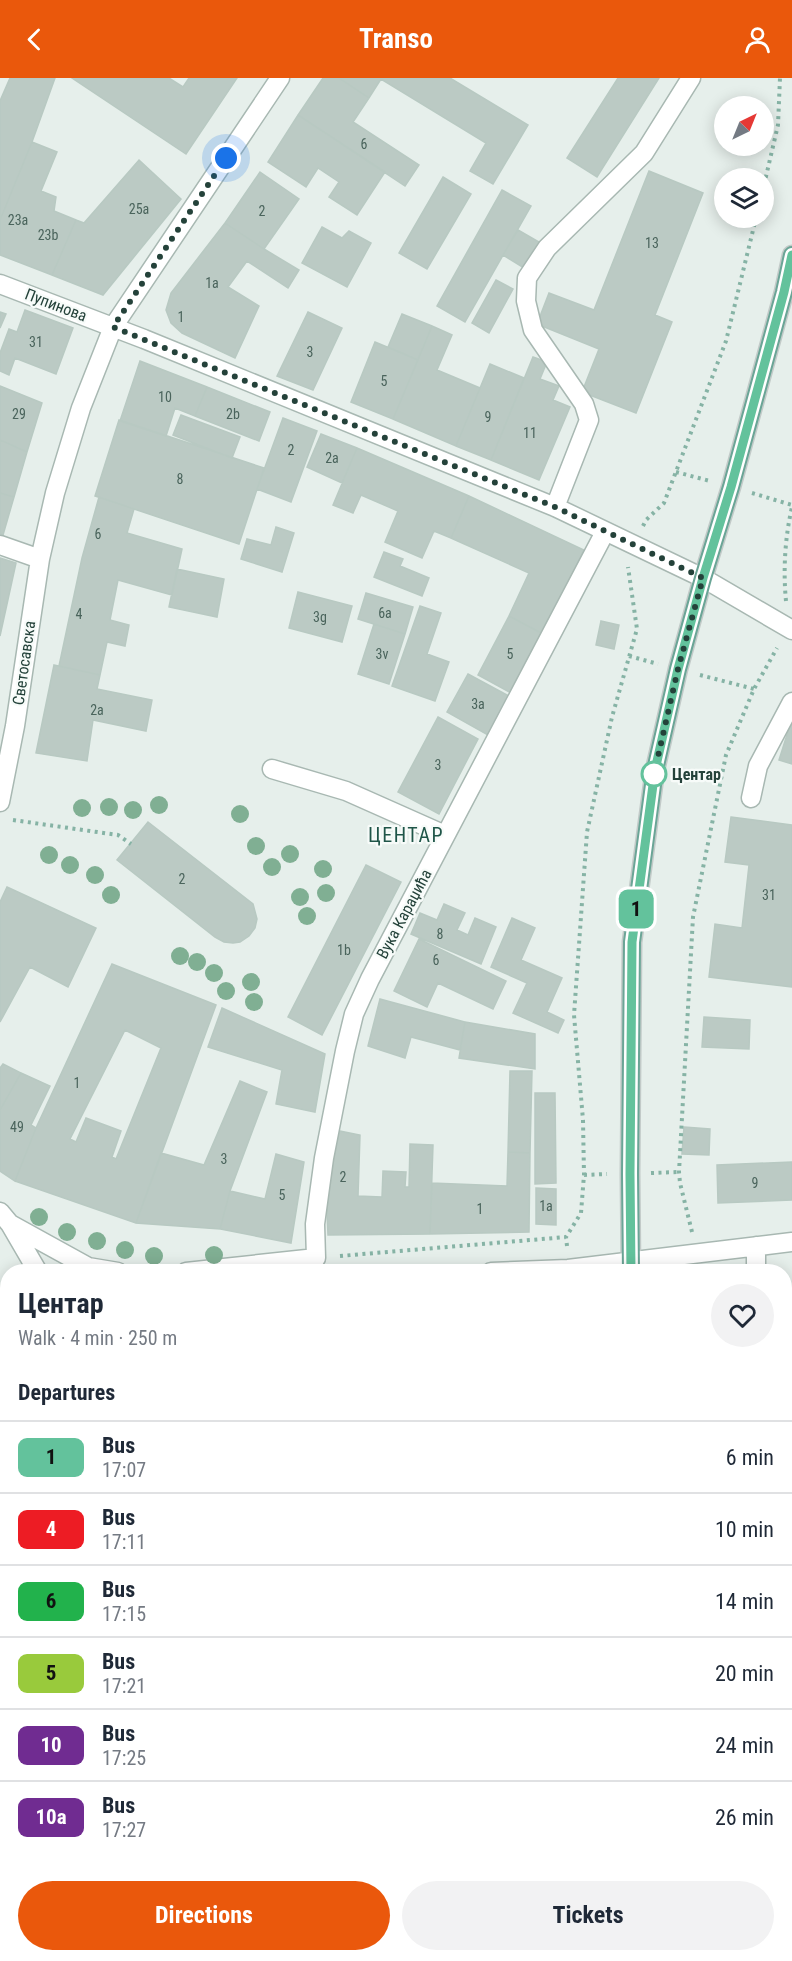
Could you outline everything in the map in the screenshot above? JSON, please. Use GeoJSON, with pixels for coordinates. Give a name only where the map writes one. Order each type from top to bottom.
{"type":"FeatureCollection","features":[{"type":"Feature","properties":{"kind":"main road"},"geometry":{"type":"LineString","coordinates":[[632,1264],[630,1162],[632,942],[655,770],[678,669],[731,487],[792,255]]}},
{"type":"Feature","properties":{"kind":"street","name":"Светосавска"},"geometry":{"type":"LineString","coordinates":[[0,802],[15,726],[40,559],[55,493],[81,408],[113,327],[280,78]]}},
{"type":"Feature","properties":{"kind":"street"},"geometry":{"type":"LineString","coordinates":[[555,507],[589,420],[584,404],[533,330],[525,301],[527,278],[547,248],[644,153],[691,78]]}},
{"type":"Feature","properties":{"kind":"street","name":"Пупинова"},"geometry":{"type":"LineString","coordinates":[[0,284],[113,327],[555,507],[703,578],[790,629]]}},
{"type":"Feature","properties":{"kind":"street","name":"Вука Караџића"},"geometry":{"type":"LineString","coordinates":[[316,1258],[315,1224],[324,1158],[354,1014],[369,979],[605,532]]}},
{"type":"Feature","properties":{"kind":"street"},"geometry":{"type":"LineString","coordinates":[[0,545],[40,559]]}},
{"type":"Feature","properties":{"kind":"street"},"geometry":{"type":"LineString","coordinates":[[751,798],[758,766],[792,702]]}},
{"type":"Feature","properties":{"kind":"street"},"geometry":{"type":"LineString","coordinates":[[272,769],[346,791],[445,835]]}},
{"type":"Feature","properties":{"kind":"street"},"geometry":{"type":"LineString","coordinates":[[5,1218],[33,1264]]}},
{"type":"Feature","properties":{"kind":"street"},"geometry":{"type":"LineString","coordinates":[[5,1218],[83,1264]]}},
{"type":"Feature","properties":{"kind":"street"},"geometry":{"type":"LineString","coordinates":[[642,1264],[697,1253],[792,1242]]}},
{"type":"Feature","properties":{"kind":"street"},"geometry":{"type":"LineString","coordinates":[[756,1246],[756,1264]]}},
{"type":"Feature","properties":{"kind":"street"},"geometry":{"type":"LineString","coordinates":[[260,1264],[316,1258]]}},
{"type":"Feature","properties":{"kind":"path"},"geometry":{"type":"LineString","coordinates":[[768,168],[778,125],[780,78]]}},
{"type":"Feature","properties":{"kind":"path"},"geometry":{"type":"LineString","coordinates":[[568,1264],[566,1237],[582,1213],[584,1175],[583,1120],[573,1015],[587,832],[612,717],[637,629],[628,566],[646,520],[664,504],[726,341],[754,228]]}},
{"type":"Feature","properties":{"kind":"path"},"geometry":{"type":"LineString","coordinates":[[697,1253],[679,1172],[693,916],[726,755],[754,689],[790,629],[785,585],[787,527],[792,507]]}},
{"type":"Feature","properties":{"kind":"path"},"geometry":{"type":"LineString","coordinates":[[12,820],[118,835],[131,844]]}},
{"type":"Feature","properties":{"kind":"path"},"geometry":{"type":"LineString","coordinates":[[316,1258],[566,1237]]}},
{"type":"Feature","properties":{"kind":"building"},"geometry":{"type":"Polygon","coordinates":[[[10,78],[55,78],[0,220],[0,101],[10,78]]]}},
{"type":"Feature","properties":{"kind":"building"},"geometry":{"type":"Polygon","coordinates":[[[72,78],[169,78],[183,87],[189,78],[237,78],[186,154],[72,78]]]}},
{"type":"Feature","properties":{"kind":"building"},"geometry":{"type":"Polygon","coordinates":[[[323,78],[339,78],[369,98],[353,122],[419,165],[405,186],[298,115],[323,78]]]}},
{"type":"Feature","properties":{"kind":"building"},"geometry":{"type":"Polygon","coordinates":[[[339,78],[450,78],[528,125],[493,184],[470,171],[486,143],[381,79],[369,98],[339,78]]]}},
{"type":"Feature","properties":{"kind":"building"},"geometry":{"type":"Polygon","coordinates":[[[618,78],[659,78],[597,177],[567,158],[618,78]]]}},
{"type":"Feature","properties":{"kind":"building"},"geometry":{"type":"Polygon","coordinates":[[[298,115],[385,172],[357,215],[329,197],[339,182],[318,168],[306,187],[268,162],[298,115]]]}},
{"type":"Feature","properties":{"kind":"building"},"geometry":{"type":"Polygon","coordinates":[[[32,142],[57,152],[41,191],[56,197],[54,211],[76,220],[52,275],[0,255],[0,220],[32,142]]]}},
{"type":"Feature","properties":{"kind":"building"},"geometry":{"type":"Polygon","coordinates":[[[139,160],[181,199],[103,295],[52,275],[76,220],[84,223],[139,160]]]}},
{"type":"Feature","properties":{"kind":"building"},"geometry":{"type":"Polygon","coordinates":[[[649,171],[703,193],[655,315],[672,322],[636,413],[582,392],[599,349],[537,324],[549,293],[594,310],[649,171]]]}},
{"type":"Feature","properties":{"kind":"building"},"geometry":{"type":"Polygon","coordinates":[[[260,172],[299,199],[264,249],[225,223],[260,172]]]}},
{"type":"Feature","properties":{"kind":"building"},"geometry":{"type":"Polygon","coordinates":[[[443,177],[471,194],[427,269],[399,253],[443,177]]]}},
{"type":"Feature","properties":{"kind":"building"},"geometry":{"type":"Polygon","coordinates":[[[502,190],[531,206],[465,322],[437,306],[502,190]]]}},
{"type":"Feature","properties":{"kind":"building"},"geometry":{"type":"Polygon","coordinates":[[[225,223],[299,270],[288,288],[247,261],[228,287],[259,306],[235,358],[182,333],[171,323],[166,310],[171,293],[225,223]]]}},
{"type":"Feature","properties":{"kind":"building"},"geometry":{"type":"Polygon","coordinates":[[[322,227],[342,238],[349,231],[371,243],[347,287],[302,263],[322,227]]]}},
{"type":"Feature","properties":{"kind":"building"},"geometry":{"type":"Polygon","coordinates":[[[518,230],[539,242],[524,268],[503,255],[518,230]]]}},
{"type":"Feature","properties":{"kind":"building"},"geometry":{"type":"Polygon","coordinates":[[[496,280],[513,289],[489,333],[472,323],[496,280]]]}},
{"type":"Feature","properties":{"kind":"building"},"geometry":{"type":"Polygon","coordinates":[[[25,310],[73,328],[56,374],[15,358],[9,375],[0,371],[0,353],[9,329],[17,332],[25,310]]]}},
{"type":"Feature","properties":{"kind":"building"},"geometry":{"type":"Polygon","coordinates":[[[0,312],[6,314],[0,328],[0,312]]]}},
{"type":"Feature","properties":{"kind":"building"},"geometry":{"type":"Polygon","coordinates":[[[308,312],[342,328],[313,390],[277,376],[308,312]]]}},
{"type":"Feature","properties":{"kind":"building"},"geometry":{"type":"Polygon","coordinates":[[[402,314],[432,326],[418,360],[388,347],[402,314]]]}},
{"type":"Feature","properties":{"kind":"building"},"geometry":{"type":"Polygon","coordinates":[[[432,326],[452,335],[437,370],[480,388],[456,446],[393,419],[432,326]]]}},
{"type":"Feature","properties":{"kind":"building"},"geometry":{"type":"Polygon","coordinates":[[[375,342],[418,360],[393,419],[351,402],[375,342]]]}},
{"type":"Feature","properties":{"kind":"building"},"geometry":{"type":"Polygon","coordinates":[[[533,357],[547,362],[540,379],[559,386],[553,400],[570,407],[539,480],[491,460],[533,357]]]}},
{"type":"Feature","properties":{"kind":"building"},"geometry":{"type":"Polygon","coordinates":[[[140,361],[207,387],[195,416],[175,408],[166,436],[120,421],[140,361]]]}},
{"type":"Feature","properties":{"kind":"building"},"geometry":{"type":"Polygon","coordinates":[[[490,364],[524,378],[491,460],[456,446],[490,364]]]}},
{"type":"Feature","properties":{"kind":"building"},"geometry":{"type":"Polygon","coordinates":[[[0,386],[42,403],[27,452],[0,440],[0,386]]]}},
{"type":"Feature","properties":{"kind":"building"},"geometry":{"type":"Polygon","coordinates":[[[207,387],[270,412],[259,441],[195,416],[207,387]]]}},
{"type":"Feature","properties":{"kind":"building"},"geometry":{"type":"Polygon","coordinates":[[[181,415],[240,437],[232,458],[173,435],[181,415]]]}},
{"type":"Feature","properties":{"kind":"building"},"geometry":{"type":"Polygon","coordinates":[[[283,418],[317,431],[291,502],[257,489],[283,418]]]}},
{"type":"Feature","properties":{"kind":"building"},"geometry":{"type":"Polygon","coordinates":[[[119,420],[264,468],[239,544],[95,496],[119,420]]]}},
{"type":"Feature","properties":{"kind":"building"},"geometry":{"type":"Polygon","coordinates":[[[321,434],[357,448],[342,483],[307,467],[321,434]]]}},
{"type":"Feature","properties":{"kind":"building"},"geometry":{"type":"Polygon","coordinates":[[[0,440],[27,452],[14,497],[0,493],[0,440]]]}},
{"type":"Feature","properties":{"kind":"building"},"geometry":{"type":"Polygon","coordinates":[[[357,448],[469,496],[451,538],[434,531],[422,558],[385,542],[398,511],[361,495],[353,513],[333,505],[357,448]]]}},
{"type":"Feature","properties":{"kind":"building"},"geometry":{"type":"Polygon","coordinates":[[[0,493],[14,497],[3,535],[0,534],[0,493]]]}},
{"type":"Feature","properties":{"kind":"building"},"geometry":{"type":"Polygon","coordinates":[[[469,496],[584,550],[543,634],[509,616],[529,573],[451,538],[469,496]]]}},
{"type":"Feature","properties":{"kind":"building"},"geometry":{"type":"Polygon","coordinates":[[[99,497],[134,509],[127,533],[182,549],[172,595],[118,580],[110,620],[129,625],[125,646],[107,642],[100,675],[59,666],[82,558],[99,497]]]}},
{"type":"Feature","properties":{"kind":"building"},"geometry":{"type":"Polygon","coordinates":[[[276,527],[294,533],[282,572],[241,559],[247,539],[271,545],[276,527]]]}},
{"type":"Feature","properties":{"kind":"building"},"geometry":{"type":"Polygon","coordinates":[[[384,552],[403,559],[400,566],[429,578],[422,596],[374,577],[384,552]]]}},
{"type":"Feature","properties":{"kind":"building"},"geometry":{"type":"Polygon","coordinates":[[[0,558],[16,563],[0,636],[0,558]]]}},
{"type":"Feature","properties":{"kind":"building"},"geometry":{"type":"Polygon","coordinates":[[[177,569],[224,579],[217,617],[169,607],[177,569]]]}},
{"type":"Feature","properties":{"kind":"building"},"geometry":{"type":"Polygon","coordinates":[[[298,592],[352,606],[342,642],[289,628],[298,592]]]}},
{"type":"Feature","properties":{"kind":"building"},"geometry":{"type":"Polygon","coordinates":[[[366,593],[413,607],[405,634],[358,619],[366,593]]]}},
{"type":"Feature","properties":{"kind":"building"},"geometry":{"type":"Polygon","coordinates":[[[420,606],[441,613],[427,654],[449,662],[435,701],[392,686],[420,606]]]}},
{"type":"Feature","properties":{"kind":"building"},"geometry":{"type":"Polygon","coordinates":[[[509,616],[543,634],[511,693],[478,675],[509,616]]]}},
{"type":"Feature","properties":{"kind":"building"},"geometry":{"type":"Polygon","coordinates":[[[601,621],[619,625],[614,649],[596,645],[601,621]]]}},
{"type":"Feature","properties":{"kind":"building"},"geometry":{"type":"Polygon","coordinates":[[[374,624],[405,634],[389,684],[358,674],[374,624]]]}},
{"type":"Feature","properties":{"kind":"building"},"geometry":{"type":"Polygon","coordinates":[[[54,665],[100,675],[97,689],[152,700],[146,731],[93,720],[87,761],[36,753],[54,665]]]}},
{"type":"Feature","properties":{"kind":"building"},"geometry":{"type":"Polygon","coordinates":[[[468,674],[509,696],[488,735],[447,712],[468,674]]]}},
{"type":"Feature","properties":{"kind":"building"},"geometry":{"type":"Polygon","coordinates":[[[438,717],[478,739],[439,814],[398,792],[438,717]]]}},
{"type":"Feature","properties":{"kind":"building"},"geometry":{"type":"Polygon","coordinates":[[[792,719],[792,764],[779,760],[792,719]]]}},
{"type":"Feature","properties":{"kind":"building"},"geometry":{"type":"Polygon","coordinates":[[[731,817],[792,825],[792,987],[709,977],[715,924],[742,928],[749,865],[725,862],[731,817]]]}},
{"type":"Feature","properties":{"kind":"building"},"geometry":{"type":"Polygon","coordinates":[[[148,822],[253,904],[257,919],[255,928],[249,936],[240,942],[233,943],[224,942],[215,937],[117,860],[148,822]]]}},
{"type":"Feature","properties":{"kind":"building"},"geometry":{"type":"Polygon","coordinates":[[[366,865],[401,882],[322,1035],[288,1017],[366,865]]]}},
{"type":"Feature","properties":{"kind":"building"},"geometry":{"type":"Polygon","coordinates":[[[7,887],[96,928],[68,987],[30,967],[0,1022],[0,902],[7,887]]]}},
{"type":"Feature","properties":{"kind":"building"},"geometry":{"type":"Polygon","coordinates":[[[444,904],[465,913],[457,930],[468,935],[475,918],[496,927],[481,964],[411,934],[420,913],[437,920],[444,904]]]}},
{"type":"Feature","properties":{"kind":"building"},"geometry":{"type":"Polygon","coordinates":[[[512,918],[535,928],[521,960],[562,978],[547,1012],[564,1020],[558,1033],[513,1013],[527,983],[491,967],[512,918]]]}},
{"type":"Feature","properties":{"kind":"building"},"geometry":{"type":"Polygon","coordinates":[[[419,939],[506,981],[493,1009],[438,983],[427,1007],[394,991],[419,939]]]}},
{"type":"Feature","properties":{"kind":"building"},"geometry":{"type":"Polygon","coordinates":[[[112,964],[216,1005],[136,1223],[15,1181],[36,1128],[112,964]],[[125,1030],[70,1139],[76,1142],[86,1118],[121,1131],[112,1157],[116,1159],[161,1048],[125,1030]]]}},
{"type":"Feature","properties":{"kind":"building"},"geometry":{"type":"Polygon","coordinates":[[[380,999],[465,1022],[460,1050],[411,1037],[405,1058],[368,1046],[380,999]]]}},
{"type":"Feature","properties":{"kind":"building"},"geometry":{"type":"Polygon","coordinates":[[[222,1008],[325,1054],[315,1112],[276,1104],[282,1070],[208,1047],[222,1008]]]}},
{"type":"Feature","properties":{"kind":"building"},"geometry":{"type":"Polygon","coordinates":[[[704,1017],[750,1020],[749,1049],[702,1047],[704,1017]]]}},
{"type":"Feature","properties":{"kind":"building"},"geometry":{"type":"Polygon","coordinates":[[[465,1022],[535,1034],[535,1069],[459,1058],[465,1022]]]}},
{"type":"Feature","properties":{"kind":"building"},"geometry":{"type":"Polygon","coordinates":[[[3,1064],[21,1073],[0,1110],[0,1068],[3,1064]]]}},
{"type":"Feature","properties":{"kind":"building"},"geometry":{"type":"Polygon","coordinates":[[[510,1071],[532,1071],[530,1153],[508,1152],[510,1071]]]}},
{"type":"Feature","properties":{"kind":"building"},"geometry":{"type":"Polygon","coordinates":[[[21,1073],[50,1086],[31,1125],[36,1128],[15,1181],[0,1171],[0,1110],[21,1073]]]}},
{"type":"Feature","properties":{"kind":"building"},"geometry":{"type":"Polygon","coordinates":[[[240,1081],[267,1092],[230,1191],[220,1229],[136,1223],[161,1153],[204,1165],[240,1081]]]}},
{"type":"Feature","properties":{"kind":"building"},"geometry":{"type":"Polygon","coordinates":[[[535,1093],[555,1093],[556,1183],[535,1184],[535,1093]]]}},
{"type":"Feature","properties":{"kind":"building"},"geometry":{"type":"Polygon","coordinates":[[[684,1127],[710,1129],[709,1155],[682,1154],[684,1127]]]}},
{"type":"Feature","properties":{"kind":"building"},"geometry":{"type":"Polygon","coordinates":[[[335,1130],[360,1135],[358,1196],[382,1197],[383,1171],[406,1172],[405,1187],[409,1187],[410,1144],[433,1145],[430,1234],[328,1235],[326,1191],[335,1130]]]}},
{"type":"Feature","properties":{"kind":"building"},"geometry":{"type":"Polygon","coordinates":[[[508,1152],[530,1153],[529,1232],[430,1234],[432,1183],[507,1186],[508,1152]]]}},
{"type":"Feature","properties":{"kind":"building"},"geometry":{"type":"Polygon","coordinates":[[[276,1154],[304,1162],[291,1243],[220,1229],[230,1191],[265,1199],[276,1154]]]}},
{"type":"Feature","properties":{"kind":"building"},"geometry":{"type":"Polygon","coordinates":[[[792,1162],[792,1200],[718,1203],[717,1165],[792,1162]]]}},
{"type":"Feature","properties":{"kind":"building"},"geometry":{"type":"Polygon","coordinates":[[[536,1188],[556,1189],[556,1225],[536,1224],[536,1188]]]}},
{"type":"Feature","properties":{"kind":"bus line","name":"1"},"geometry":{"type":"LineString","coordinates":[[631,1264],[632,942],[655,770],[678,669],[731,487],[792,255]]}},
{"type":"Feature","properties":{"kind":"place","name":"Центар"},"geometry":{"type":"Point","coordinates":[654,774]}},
{"type":"Feature","properties":{"kind":"district","name":"ЦЕНТАР"},"geometry":{"type":"Point","coordinates":[406,835]}},
{"type":"Feature","properties":{"kind":"route"},"geometry":{"type":"LineString","coordinates":[[226,158],[113,327],[555,507],[703,578],[678,669],[654,774]]}}]}
